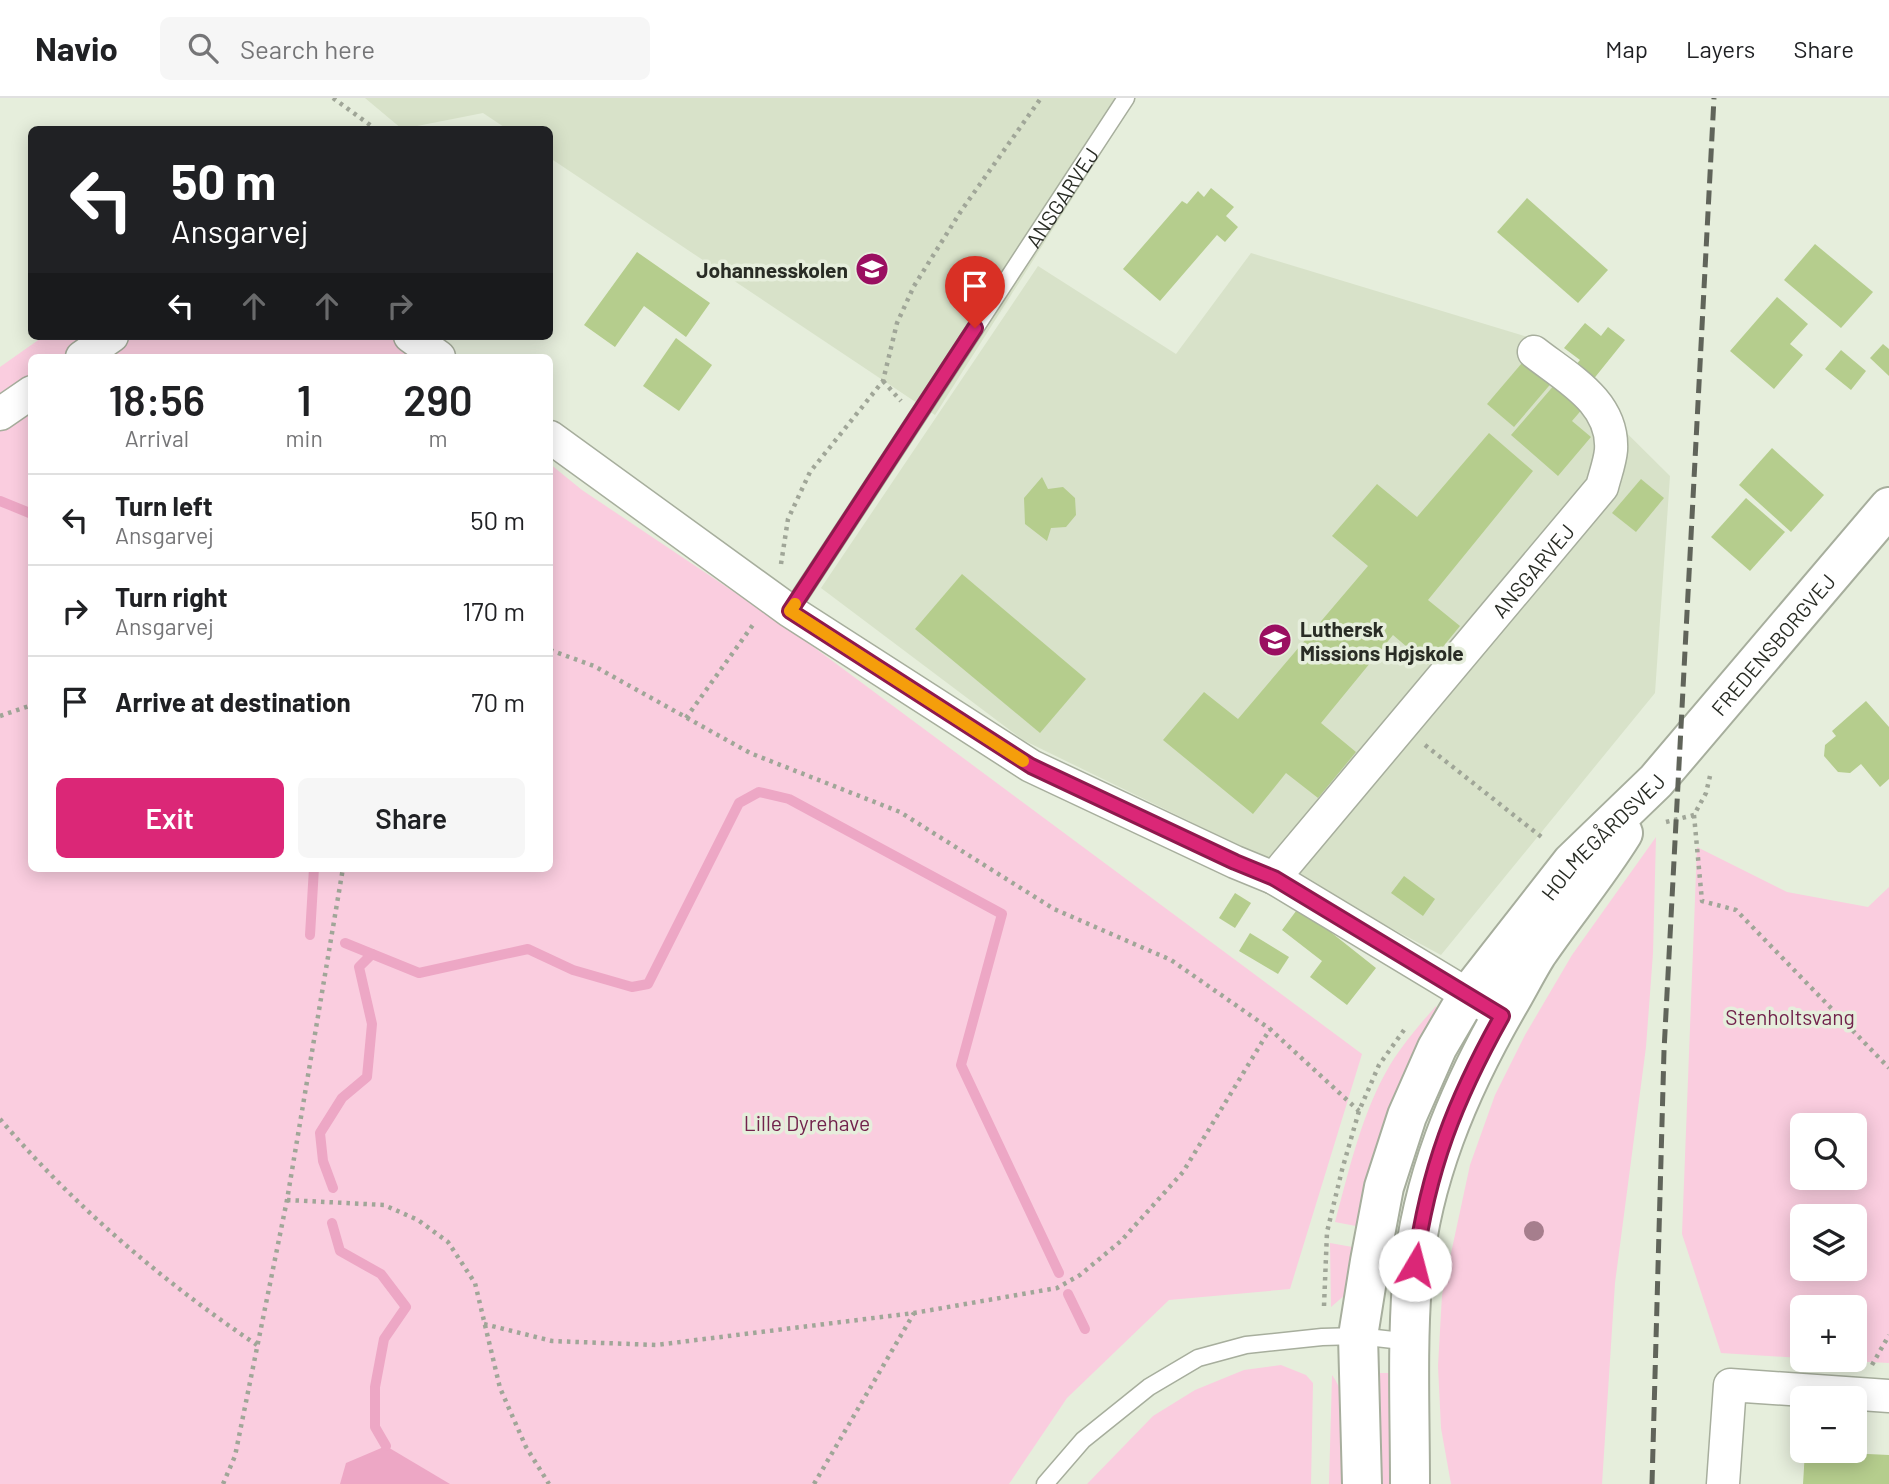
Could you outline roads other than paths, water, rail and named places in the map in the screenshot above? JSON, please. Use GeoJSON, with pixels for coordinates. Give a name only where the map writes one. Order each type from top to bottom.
{"type":"FeatureCollection","features":[{"type":"Feature","properties":{"kind":"street"},"geometry":{"type":"LineString","coordinates":[[86,354],[106,340]]}},
{"type":"Feature","properties":{"kind":"street"},"geometry":{"type":"LineString","coordinates":[[416,340],[435,354]]}},
{"type":"Feature","properties":{"kind":"street","name":"ANSGARVEJ"},"geometry":{"type":"LineString","coordinates":[[1274,878],[1602,487],[1611,451],[1610,430],[1604,413],[1594,399],[1534,352]]}},
{"type":"Feature","properties":{"kind":"street"},"geometry":{"type":"LineString","coordinates":[[0,414],[28,395]]}},
{"type":"Feature","properties":{"kind":"street"},"geometry":{"type":"LineString","coordinates":[[553,439],[781,604],[1031,766],[1274,878],[1502,1016]]}},
{"type":"Feature","properties":{"kind":"street","name":"FREDENSBORGVEJ"},"geometry":{"type":"LineString","coordinates":[[1656,781],[1889,507]]}},
{"type":"Feature","properties":{"kind":"street","name":"HOLMEGÅRDSVEJ"},"geometry":{"type":"LineString","coordinates":[[1362,1484],[1340,1336],[1403,1128],[1437,1048],[1468,995],[1572,862],[1656,781]]}},
{"type":"Feature","properties":{"kind":"street","name":"HOLMEGÅRDSVEJ"},"geometry":{"type":"LineString","coordinates":[[1410,1484],[1412,1282],[1420,1226],[1433,1171],[1451,1118],[1474,1066],[1537,955],[1602,867],[1656,781]]}},
{"type":"Feature","properties":{"kind":"street"},"geometry":{"type":"LineString","coordinates":[[1723,1484],[1730,1385],[1889,1396]]}},
{"type":"Feature","properties":{"kind":"lane","name":"ANSGARVEJ"},"geometry":{"type":"LineString","coordinates":[[781,604],[1125,98]]}},
{"type":"Feature","properties":{"kind":"lane"},"geometry":{"type":"LineString","coordinates":[[1045,1484],[1083,1440],[1149,1387],[1198,1359],[1247,1345],[1340,1336],[1410,1342]]}},
{"type":"Feature","properties":{"kind":"waterway"},"geometry":{"type":"LineString","coordinates":[[0,501],[28,512]]}},
{"type":"Feature","properties":{"kind":"waterway"},"geometry":{"type":"LineString","coordinates":[[345,943],[419,973],[528,949],[573,970],[632,987],[648,984],[739,803],[759,792],[789,799],[1002,914],[961,1065],[1059,1273]]}},
{"type":"Feature","properties":{"kind":"waterway"},"geometry":{"type":"LineString","coordinates":[[310,935],[314,872]]}},
{"type":"Feature","properties":{"kind":"waterway"},"geometry":{"type":"LineString","coordinates":[[333,1188],[323,1161],[320,1133],[342,1098],[367,1077],[372,1024],[359,967],[372,954]]}},
{"type":"Feature","properties":{"kind":"waterway"},"geometry":{"type":"LineString","coordinates":[[332,1223],[340,1251],[381,1274],[406,1307],[384,1339],[375,1387],[375,1427],[386,1446]]}},
{"type":"Feature","properties":{"kind":"waterway"},"geometry":{"type":"LineString","coordinates":[[1068,1294],[1085,1329]]}},
{"type":"Feature","properties":{"kind":"railway"},"geometry":{"type":"LineString","coordinates":[[1652,1484],[1664,1051],[1714,98]]}},
{"type":"Feature","properties":{"kind":"place","name":"Johannesskolen"},"geometry":{"type":"Point","coordinates":[872,269]}},
{"type":"Feature","properties":{"kind":"place","name":"Luthersk Missions Højskole"},"geometry":{"type":"Point","coordinates":[1275,640]}},
{"type":"Feature","properties":{"kind":"park label","name":"Stenholtsvang"},"geometry":{"type":"Point","coordinates":[1790,1016]}},
{"type":"Feature","properties":{"kind":"park label","name":"Lille Dyrehave"},"geometry":{"type":"Point","coordinates":[807,1122]}}]}
